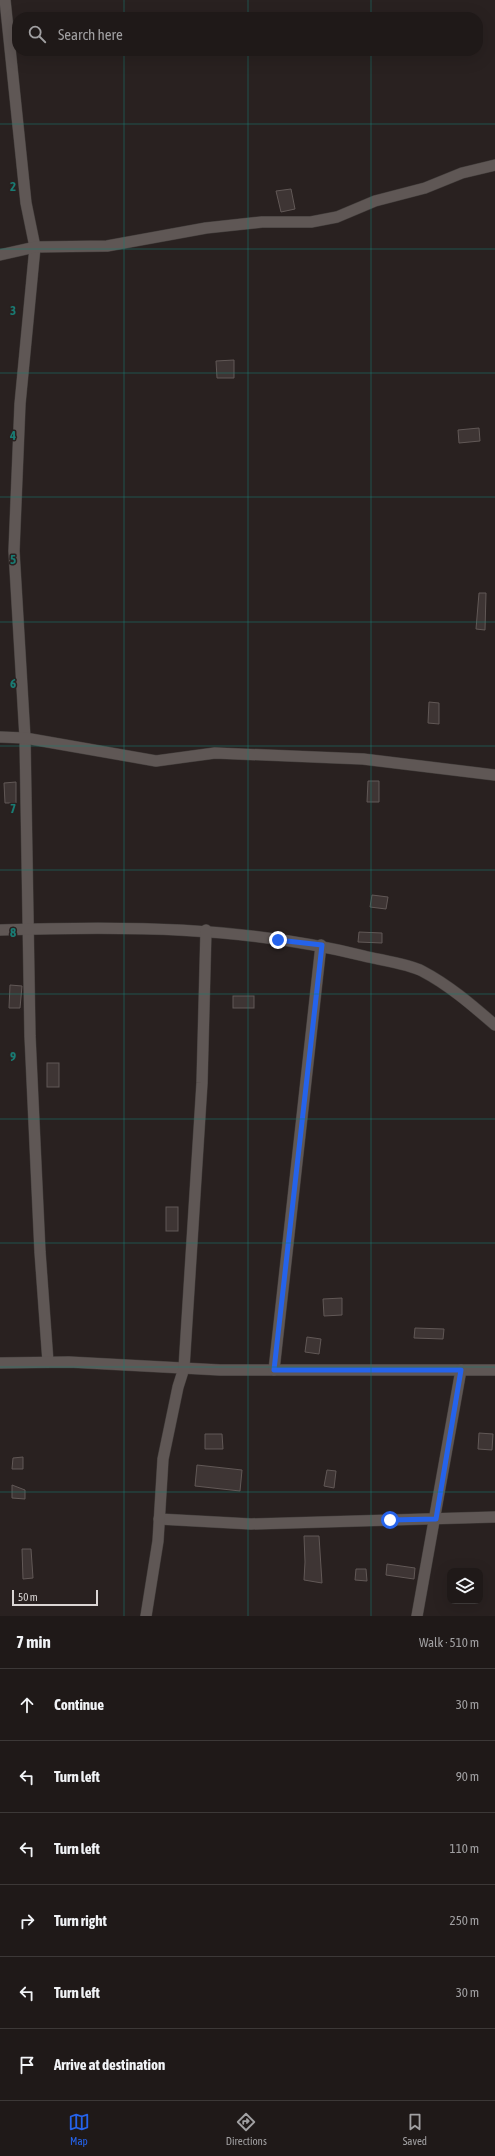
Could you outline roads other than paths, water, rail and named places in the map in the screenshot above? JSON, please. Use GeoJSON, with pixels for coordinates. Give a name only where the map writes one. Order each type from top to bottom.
{"type":"FeatureCollection","features":[{"type":"Feature","properties":{"kind":"street"},"geometry":{"type":"LineString","coordinates":[[5,0],[26,203],[35,247],[20,404],[14,551],[24,738],[31,1059],[48,1362]]}},
{"type":"Feature","properties":{"kind":"street"},"geometry":{"type":"LineString","coordinates":[[0,255],[35,247],[107,246],[206,228],[262,222],[311,222],[337,217],[375,201],[495,165]]}},
{"type":"Feature","properties":{"kind":"street"},"geometry":{"type":"LineString","coordinates":[[0,736],[24,738],[156,761],[215,753],[363,759],[495,774]]}},
{"type":"Feature","properties":{"kind":"street"},"geometry":{"type":"LineString","coordinates":[[0,930],[88,927],[206,930],[322,945],[422,970],[471,1003],[495,1025]]}},
{"type":"Feature","properties":{"kind":"street"},"geometry":{"type":"LineString","coordinates":[[146,1616],[158,1541],[164,1453],[184,1368],[202,1083],[206,930]]}},
{"type":"Feature","properties":{"kind":"street"},"geometry":{"type":"LineString","coordinates":[[274,1370],[322,945]]}},
{"type":"Feature","properties":{"kind":"street"},"geometry":{"type":"LineString","coordinates":[[0,1362],[48,1362],[274,1370],[495,1370]]}},
{"type":"Feature","properties":{"kind":"street"},"geometry":{"type":"LineString","coordinates":[[417,1616],[436,1519],[461,1370]]}},
{"type":"Feature","properties":{"kind":"street"},"geometry":{"type":"LineString","coordinates":[[159,1519],[251,1524],[495,1517]]}}]}
